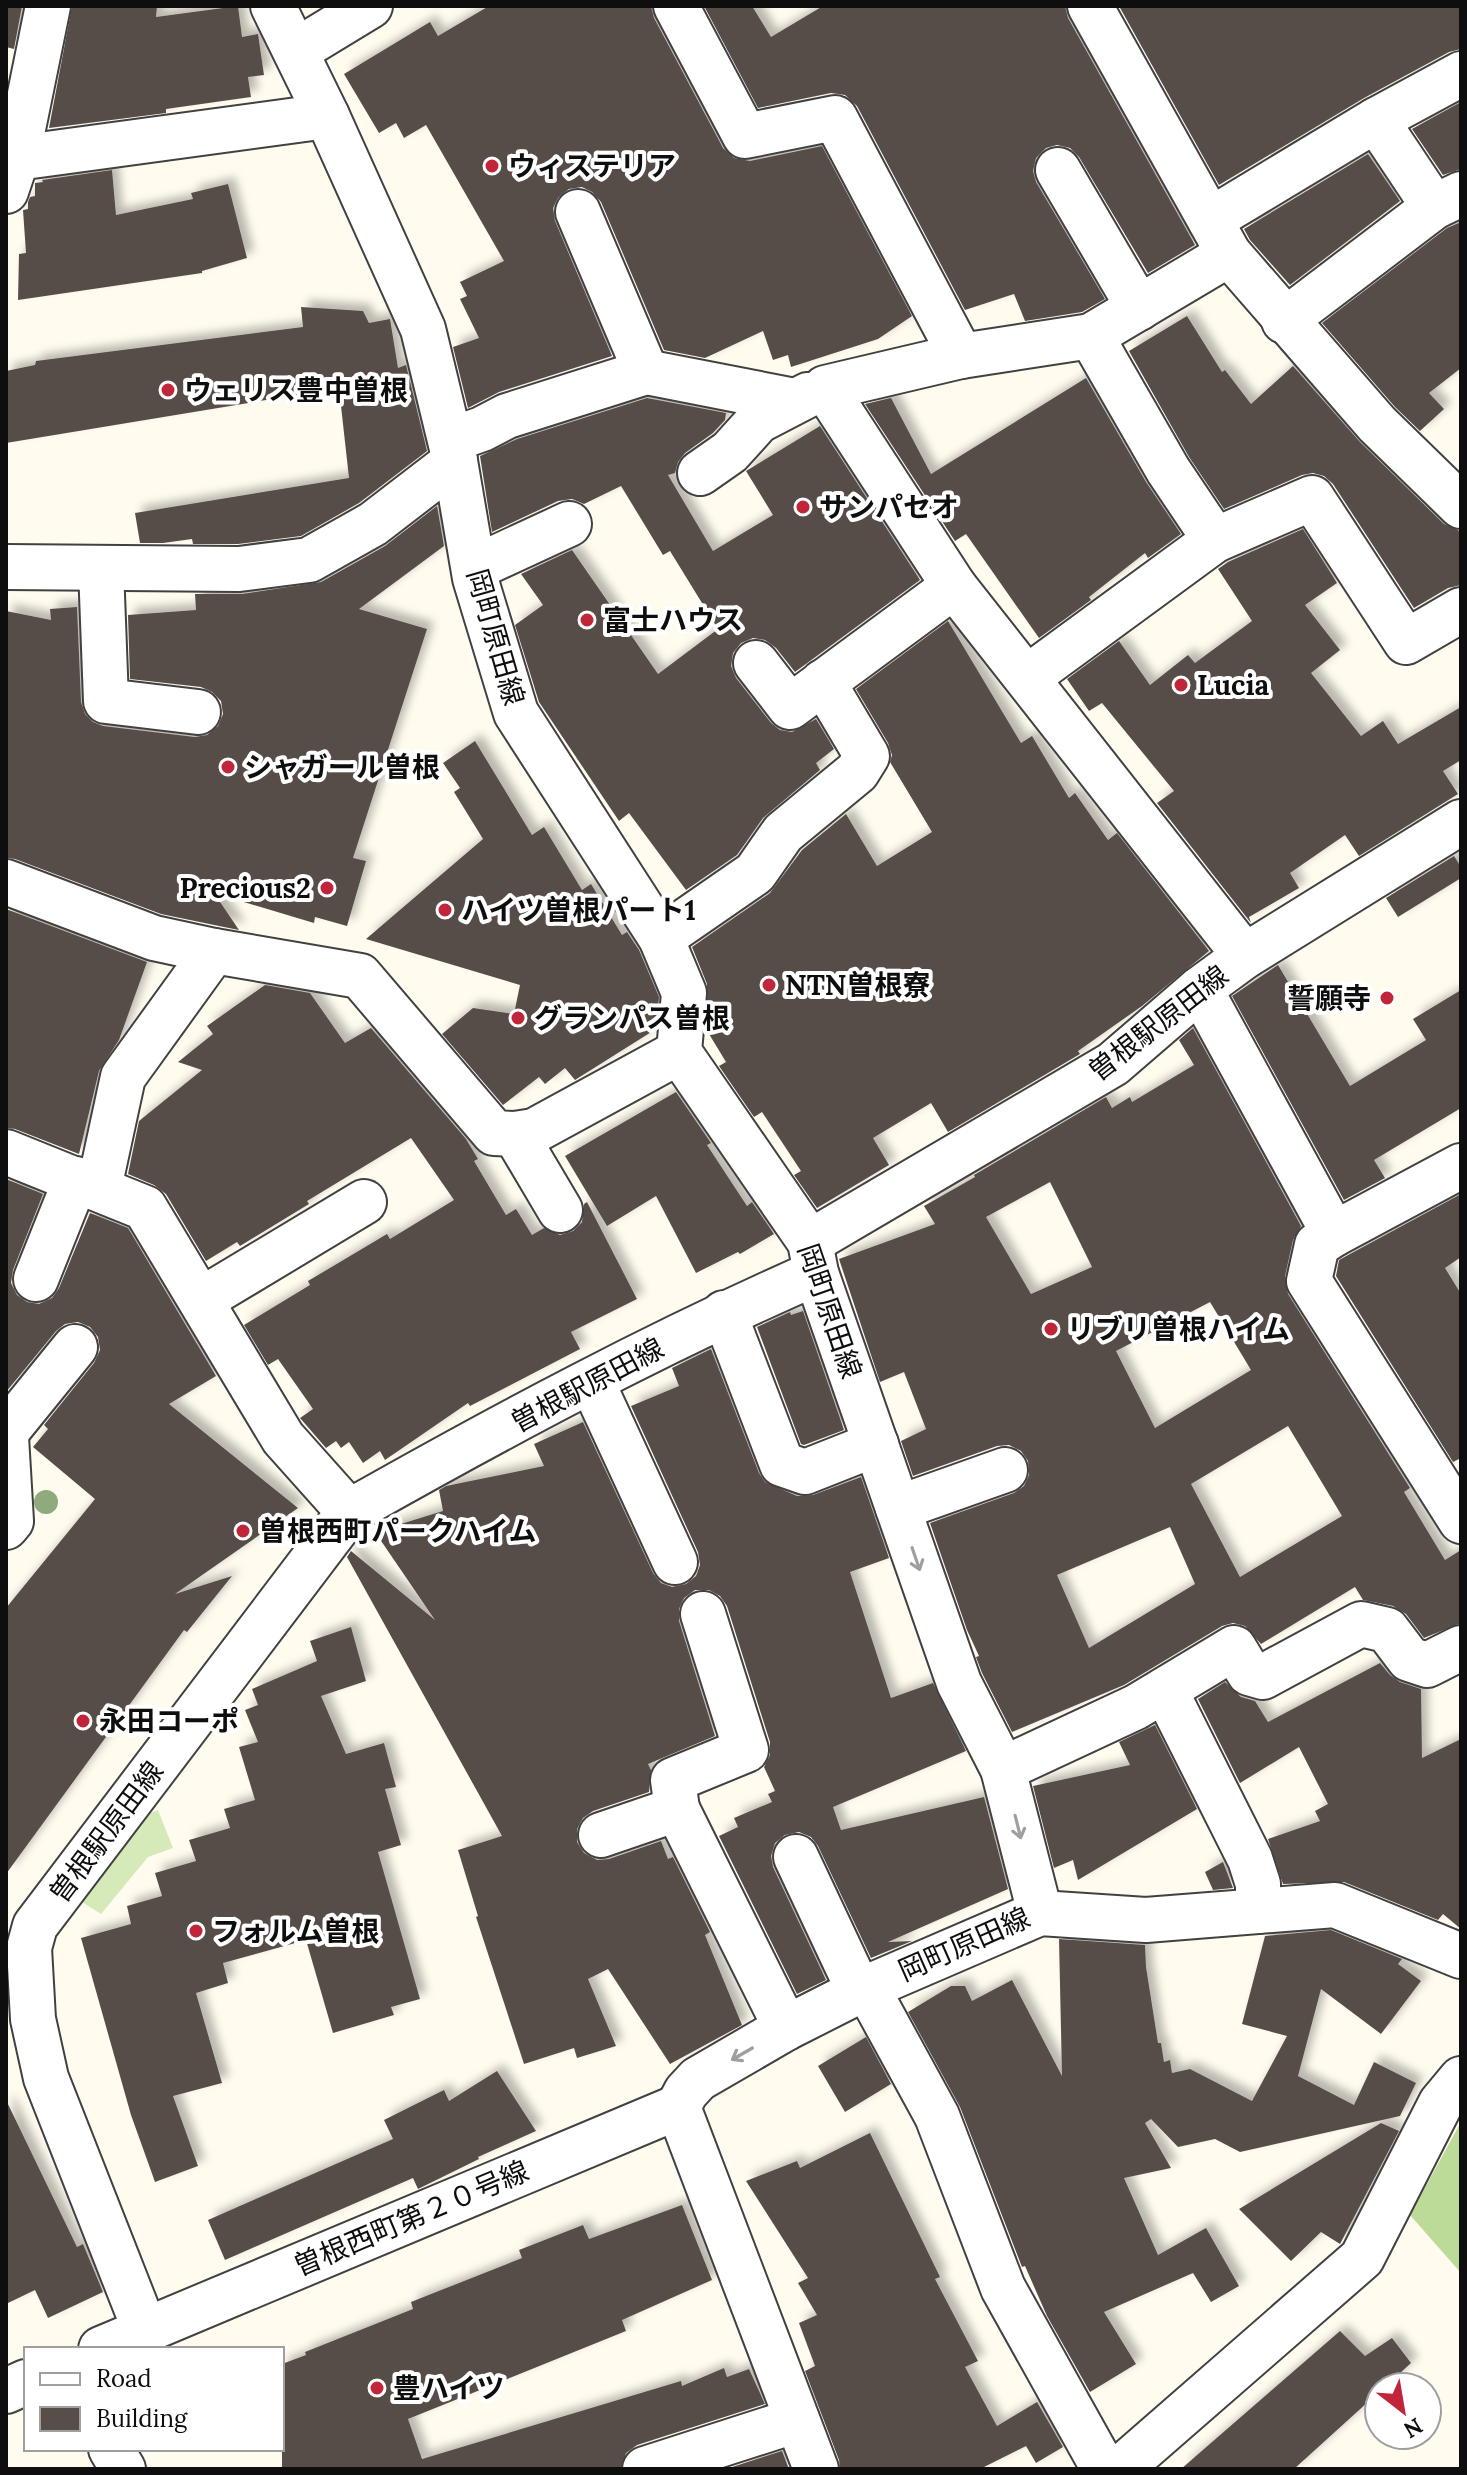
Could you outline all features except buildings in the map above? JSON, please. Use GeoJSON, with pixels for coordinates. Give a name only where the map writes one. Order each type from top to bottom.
{"type":"FeatureCollection","features":[{"type":"Feature","properties":{"kind":"street"},"geometry":{"type":"LineString","coordinates":[[48,6],[21,76],[12,174],[327,116]]}},
{"type":"Feature","properties":{"kind":"street","name":"岡町原田線"},"geometry":{"type":"LineString","coordinates":[[273,6],[327,116],[423,329],[453,450],[474,568],[516,713],[661,938],[684,993],[679,1052],[813,1258],[959,1683],[1003,1769],[1040,1913],[863,1990],[786,2028],[698,2079],[678,2107]]}},
{"type":"Feature","properties":{"kind":"street"},"geometry":{"type":"LineString","coordinates":[[296,51],[370,6]]}},
{"type":"Feature","properties":{"kind":"street"},"geometry":{"type":"LineString","coordinates":[[676,6],[745,136],[835,118],[961,356]]}},
{"type":"Feature","properties":{"kind":"street"},"geometry":{"type":"LineString","coordinates":[[1090,6],[1220,237],[1284,321],[1377,424],[1461,506]]}},
{"type":"Feature","properties":{"kind":"street"},"geometry":{"type":"LineString","coordinates":[[700,473],[730,452],[758,421],[810,394],[961,356],[1091,336],[1139,308],[1220,237],[1376,120],[1461,74]]}},
{"type":"Feature","properties":{"kind":"street"},"geometry":{"type":"LineString","coordinates":[[1284,321],[1447,200],[1376,120]]}},
{"type":"Feature","properties":{"kind":"street"},"geometry":{"type":"LineString","coordinates":[[1058,170],[1139,308]]}},
{"type":"Feature","properties":{"kind":"street"},"geometry":{"type":"LineString","coordinates":[[578,212],[646,372]]}},
{"type":"Feature","properties":{"kind":"street"},"geometry":{"type":"LineString","coordinates":[[1091,336],[1168,470],[1215,540]]}},
{"type":"Feature","properties":{"kind":"street"},"geometry":{"type":"LineString","coordinates":[[6,567],[239,569],[309,560],[373,524],[453,450],[507,416],[646,372],[810,394],[954,586],[1245,956]]}},
{"type":"Feature","properties":{"kind":"street"},"geometry":{"type":"LineString","coordinates":[[1028,677],[1215,540],[1312,498],[1406,642],[1461,610]]}},
{"type":"Feature","properties":{"kind":"street"},"geometry":{"type":"LineString","coordinates":[[474,568],[569,524]]}},
{"type":"Feature","properties":{"kind":"street"},"geometry":{"type":"LineString","coordinates":[[101,568],[106,701],[198,712]]}},
{"type":"Feature","properties":{"kind":"street"},"geometry":{"type":"LineString","coordinates":[[756,663],[790,707],[954,586]]}},
{"type":"Feature","properties":{"kind":"street"},"geometry":{"type":"LineString","coordinates":[[661,938],[755,873],[783,833],[857,772],[867,756],[823,682]]}},
{"type":"Feature","properties":{"kind":"street","name":"曽根駅原田線"},"geometry":{"type":"LineString","coordinates":[[145,2330],[46,2078],[20,2036],[29,1948],[35,1926],[349,1512],[724,1313],[813,1258],[1113,1064],[1200,989],[1245,956],[1461,822]]}},
{"type":"Feature","properties":{"kind":"street"},"geometry":{"type":"LineString","coordinates":[[6,882],[154,938],[360,976],[494,1133],[534,1131],[679,1052]]}},
{"type":"Feature","properties":{"kind":"street"},"geometry":{"type":"LineString","coordinates":[[36,1279],[87,1184],[123,1077],[214,951]]}},
{"type":"Feature","properties":{"kind":"street"},"geometry":{"type":"LineString","coordinates":[[1200,989],[1334,1234]]}},
{"type":"Feature","properties":{"kind":"street"},"geometry":{"type":"LineString","coordinates":[[515,1134],[560,1210]]}},
{"type":"Feature","properties":{"kind":"street"},"geometry":{"type":"LineString","coordinates":[[6,1152],[145,1208],[283,1438],[349,1512]]}},
{"type":"Feature","properties":{"kind":"street"},"geometry":{"type":"LineString","coordinates":[[1461,1166],[1317,1245],[1309,1281],[1461,1521]]}},
{"type":"Feature","properties":{"kind":"street"},"geometry":{"type":"LineString","coordinates":[[201,1300],[364,1202]]}},
{"type":"Feature","properties":{"kind":"street"},"geometry":{"type":"LineString","coordinates":[[724,1313],[782,1464],[805,1472],[876,1444]]}},
{"type":"Feature","properties":{"kind":"street"},"geometry":{"type":"LineString","coordinates":[[6,1527],[11,1521],[6,1434],[75,1347]]}},
{"type":"Feature","properties":{"kind":"street"},"geometry":{"type":"LineString","coordinates":[[592,1382],[675,1562]]}},
{"type":"Feature","properties":{"kind":"street"},"geometry":{"type":"LineString","coordinates":[[898,1508],[1005,1470]]}},
{"type":"Feature","properties":{"kind":"street"},"geometry":{"type":"LineString","coordinates":[[703,1614],[746,1750],[673,1780],[677,1809],[786,2028]]}},
{"type":"Feature","properties":{"kind":"street"},"geometry":{"type":"LineString","coordinates":[[1003,1769],[1136,1707],[1234,1648],[1249,1673],[1263,1677],[1361,1624],[1387,1630],[1409,1659],[1427,1665],[1461,1648]]}},
{"type":"Feature","properties":{"kind":"street"},"geometry":{"type":"LineString","coordinates":[[1165,1690],[1250,1859],[1258,1884],[1258,1911]]}},
{"type":"Feature","properties":{"kind":"street"},"geometry":{"type":"LineString","coordinates":[[601,1835],[677,1809]]}},
{"type":"Feature","properties":{"kind":"street"},"geometry":{"type":"LineString","coordinates":[[796,1857],[863,1990],[937,2116],[1003,2288],[1104,2469]]}},
{"type":"Feature","properties":{"kind":"street"},"geometry":{"type":"LineString","coordinates":[[1040,1913],[1146,1920],[1335,1905],[1461,1956]]}},
{"type":"Feature","properties":{"kind":"street"},"geometry":{"type":"LineString","coordinates":[[1120,2469],[1362,2258],[1441,2103],[1461,2079]]}},
{"type":"Feature","properties":{"kind":"street"},"geometry":{"type":"LineString","coordinates":[[678,2107],[816,2469]]}},
{"type":"Feature","properties":{"kind":"street","name":"曽根西町第２０号線"},"geometry":{"type":"LineString","coordinates":[[145,2330],[678,2107]]}},
{"type":"Feature","properties":{"kind":"street"},"geometry":{"type":"LineString","coordinates":[[106,2347],[145,2330]]}},
{"type":"Feature","properties":{"kind":"street"},"geometry":{"type":"LineString","coordinates":[[645,2469],[797,2420]]}},
{"type":"Feature","properties":{"kind":"street"},"geometry":{"type":"LineString","coordinates":[[112,2451],[123,2469]]}},
{"type":"Feature","properties":{"kind":"green space"},"geometry":{"type":"Polygon","coordinates":[[[158,1810],[173,1848],[148,1857],[101,1914],[74,1897],[134,1820],[158,1810]]]}},
{"type":"Feature","properties":{"kind":"green space"},"geometry":{"type":"Polygon","coordinates":[[[1461,2122],[1461,2273],[1410,2215],[1461,2122]]]}},
{"type":"Feature","properties":{"kind":"place","name":"ウィステリア"},"geometry":{"type":"Point","coordinates":[492,166]}},
{"type":"Feature","properties":{"kind":"place","name":"ウェリス豊中曽根"},"geometry":{"type":"Point","coordinates":[168,390]}},
{"type":"Feature","properties":{"kind":"place","name":"サンパセオ"},"geometry":{"type":"Point","coordinates":[803,507]}},
{"type":"Feature","properties":{"kind":"place","name":"富士ハウス"},"geometry":{"type":"Point","coordinates":[587,620]}},
{"type":"Feature","properties":{"kind":"place","name":"Lucia"},"geometry":{"type":"Point","coordinates":[1181,685]}},
{"type":"Feature","properties":{"kind":"place","name":"シャガール曽根"},"geometry":{"type":"Point","coordinates":[228,767]}},
{"type":"Feature","properties":{"kind":"place","name":"Precious2"},"geometry":{"type":"Point","coordinates":[327,888]}},
{"type":"Feature","properties":{"kind":"place","name":"ハイツ曽根パート1"},"geometry":{"type":"Point","coordinates":[445,910]}},
{"type":"Feature","properties":{"kind":"place","name":"NTN曽根寮"},"geometry":{"type":"Point","coordinates":[769,985]}},
{"type":"Feature","properties":{"kind":"place","name":"誓願寺"},"geometry":{"type":"Point","coordinates":[1387,998]}},
{"type":"Feature","properties":{"kind":"place","name":"グランパス曽根"},"geometry":{"type":"Point","coordinates":[518,1018]}},
{"type":"Feature","properties":{"kind":"place","name":"リブリ曽根ハイム"},"geometry":{"type":"Point","coordinates":[1051,1329]}},
{"type":"Feature","properties":{"kind":"place","name":"曽根西町パークハイム"},"geometry":{"type":"Point","coordinates":[243,1531]}},
{"type":"Feature","properties":{"kind":"place","name":"永田コーポ"},"geometry":{"type":"Point","coordinates":[83,1721]}},
{"type":"Feature","properties":{"kind":"place","name":"フォルム曽根"},"geometry":{"type":"Point","coordinates":[196,1931]}},
{"type":"Feature","properties":{"kind":"place","name":"豊ハイツ"},"geometry":{"type":"Point","coordinates":[377,2388]}}]}
